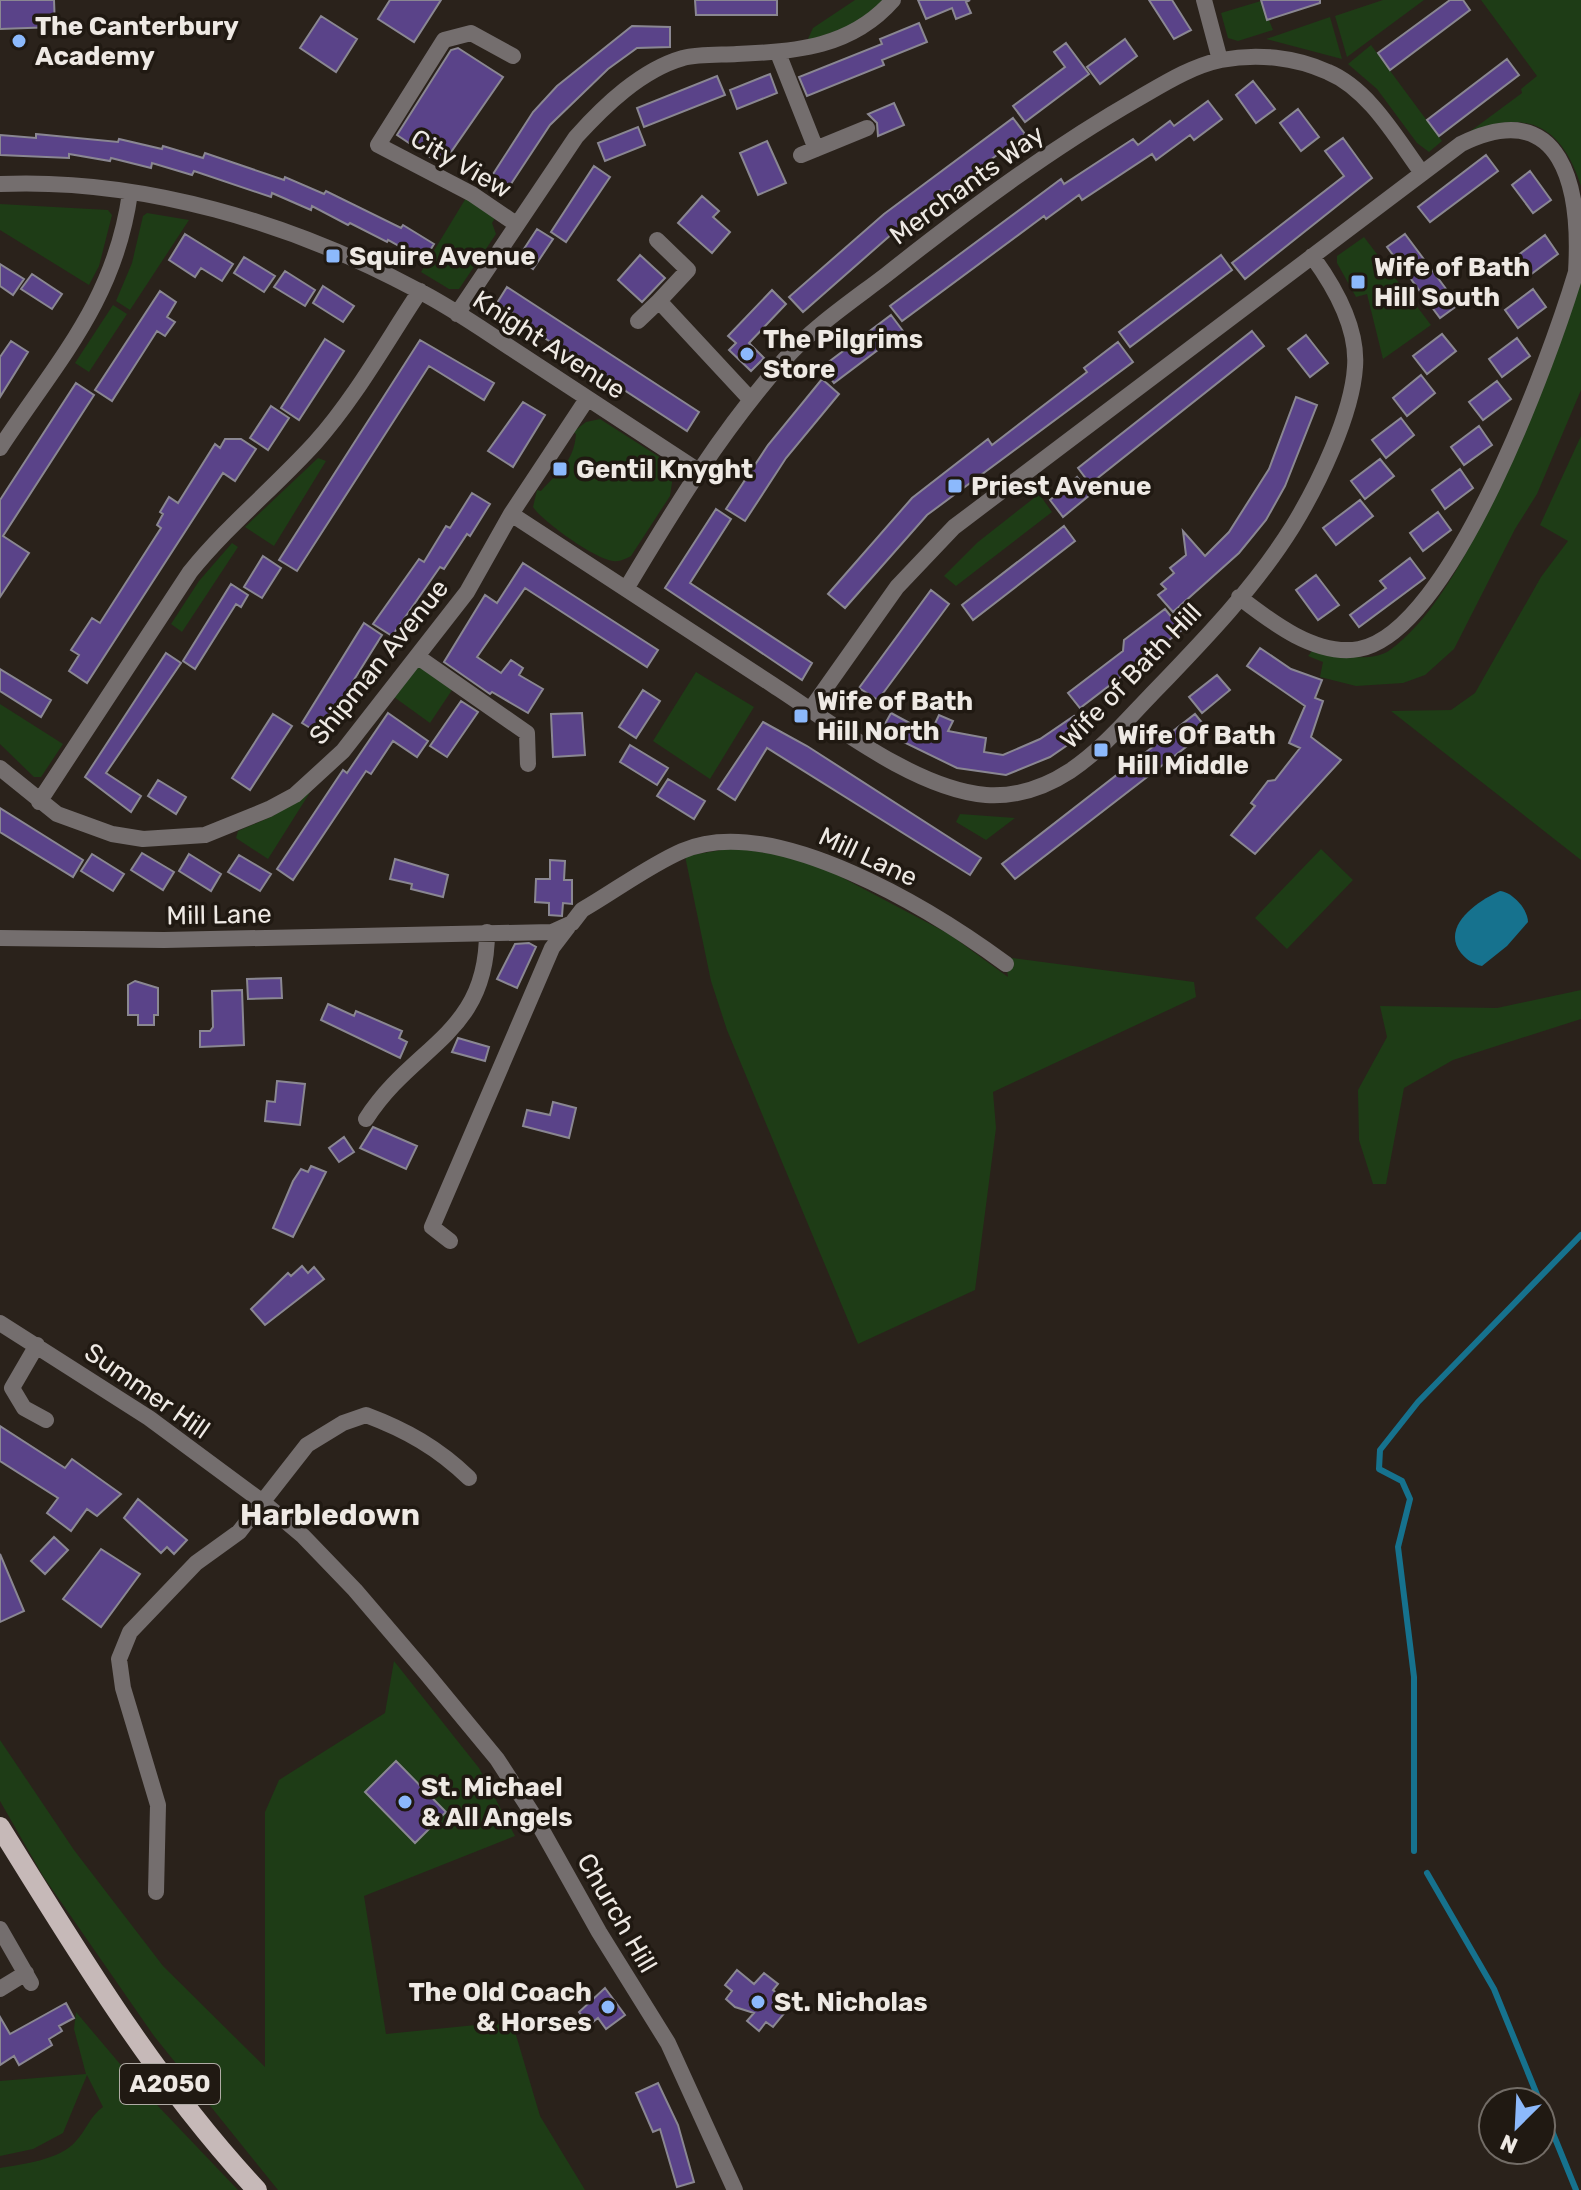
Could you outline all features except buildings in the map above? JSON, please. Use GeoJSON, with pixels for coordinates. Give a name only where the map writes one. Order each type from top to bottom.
{"type":"FeatureCollection","features":[{"type":"Feature","properties":{"kind":"main road","name":"A2050"},"geometry":{"type":"LineString","coordinates":[[0,1827],[91,1973],[212,2143],[257,2190]]}},
{"type":"Feature","properties":{"kind":"street"},"geometry":{"type":"LineString","coordinates":[[457,314],[576,137],[593,118],[660,67],[685,58],[778,53],[833,42],[870,21],[893,0]]}},
{"type":"Feature","properties":{"kind":"street"},"geometry":{"type":"LineString","coordinates":[[1204,0],[1220,60]]}},
{"type":"Feature","properties":{"kind":"street","name":"City View"},"geometry":{"type":"LineString","coordinates":[[509,48],[471,33],[444,40],[378,145],[472,194],[516,224]]}},
{"type":"Feature","properties":{"kind":"street"},"geometry":{"type":"LineString","coordinates":[[778,53],[809,152],[867,128]]}},
{"type":"Feature","properties":{"kind":"street","name":"Merchants Way"},"geometry":{"type":"LineString","coordinates":[[626,589],[697,470],[786,357],[827,321],[1002,186],[1113,113],[1181,74],[1220,60],[1270,57],[1330,72],[1365,99],[1422,173]]}},
{"type":"Feature","properties":{"kind":"street"},"geometry":{"type":"LineString","coordinates":[[810,710],[897,587],[954,527],[1461,144],[1511,127],[1538,134],[1562,156],[1578,206],[1580,251],[1565,306],[1521,421],[1460,550],[1414,611],[1383,639],[1357,649],[1326,646],[1269,620],[1239,597]]}},
{"type":"Feature","properties":{"kind":"street","name":"Knight Avenue"},"geometry":{"type":"LineString","coordinates":[[0,184],[52,182],[130,193],[256,221],[309,240],[420,291],[697,470]]}},
{"type":"Feature","properties":{"kind":"street"},"geometry":{"type":"LineString","coordinates":[[0,448],[100,296],[125,231],[130,193]]}},
{"type":"Feature","properties":{"kind":"street"},"geometry":{"type":"LineString","coordinates":[[638,321],[688,270],[657,240]]}},
{"type":"Feature","properties":{"kind":"street","name":"Wife of Bath Hill"},"geometry":{"type":"LineString","coordinates":[[511,514],[872,749],[936,782],[987,795],[1024,793],[1058,778],[1097,750],[1184,661],[1275,553],[1304,506],[1337,433],[1356,363],[1348,323],[1328,277],[1312,256]]}},
{"type":"Feature","properties":{"kind":"street"},"geometry":{"type":"LineString","coordinates":[[39,802],[190,572],[217,538],[314,444],[357,389],[420,291]]}},
{"type":"Feature","properties":{"kind":"street"},"geometry":{"type":"LineString","coordinates":[[659,301],[751,400]]}},
{"type":"Feature","properties":{"kind":"street","name":"Shipman Avenue"},"geometry":{"type":"LineString","coordinates":[[0,768],[39,802],[84,825],[143,839],[205,835],[295,795],[334,759],[467,592],[511,514],[587,399]]}},
{"type":"Feature","properties":{"kind":"street"},"geometry":{"type":"LineString","coordinates":[[418,657],[527,733],[528,764]]}},
{"type":"Feature","properties":{"kind":"street","name":"Mill Lane"},"geometry":{"type":"LineString","coordinates":[[450,1241],[432,1227],[552,948],[582,910],[684,850],[717,844],[756,845],[808,853],[960,930],[1006,964]]}},
{"type":"Feature","properties":{"kind":"street","name":"Mill Lane"},"geometry":{"type":"LineString","coordinates":[[0,938],[164,940],[552,932],[572,923]]}},
{"type":"Feature","properties":{"kind":"street"},"geometry":{"type":"LineString","coordinates":[[366,1119],[385,1090],[455,1026],[474,1002],[487,955],[487,932]]}},
{"type":"Feature","properties":{"kind":"street","name":"Summer Hill"},"geometry":{"type":"LineString","coordinates":[[0,1323],[149,1418],[264,1503]]}},
{"type":"Feature","properties":{"kind":"street"},"geometry":{"type":"LineString","coordinates":[[37,1345],[12,1388],[24,1408],[46,1420]]}},
{"type":"Feature","properties":{"kind":"street"},"geometry":{"type":"LineString","coordinates":[[156,1892],[158,1805],[123,1688],[119,1659],[130,1632],[196,1563],[239,1532],[307,1445],[366,1415],[403,1429],[443,1453],[469,1478]]}},
{"type":"Feature","properties":{"kind":"street","name":"Church Hill"},"geometry":{"type":"LineString","coordinates":[[264,1503],[303,1536],[355,1590],[497,1759],[668,2043],[735,2190]]}},
{"type":"Feature","properties":{"kind":"street"},"geometry":{"type":"LineString","coordinates":[[0,1929],[28,1978],[0,1989]]}},
{"type":"Feature","properties":{"kind":"green space"},"geometry":{"type":"Polygon","coordinates":[[[855,0],[886,0],[851,26],[807,41],[813,28],[855,0]]]}},
{"type":"Feature","properties":{"kind":"green space"},"geometry":{"type":"Polygon","coordinates":[[[1383,0],[1424,0],[1347,57],[1335,16],[1383,0]]]}},
{"type":"Feature","properties":{"kind":"green space"},"geometry":{"type":"Polygon","coordinates":[[[1481,0],[1581,0],[1581,186],[1564,149],[1540,128],[1508,122],[1468,133],[1522,93],[1521,89],[1537,76],[1481,0]]]}},
{"type":"Feature","properties":{"kind":"green space"},"geometry":{"type":"Polygon","coordinates":[[[1261,1],[1273,30],[1238,41],[1228,38],[1221,13],[1261,1]]]}},
{"type":"Feature","properties":{"kind":"green space"},"geometry":{"type":"Polygon","coordinates":[[[1330,17],[1342,59],[1266,39],[1330,17]]]}},
{"type":"Feature","properties":{"kind":"green space"},"geometry":{"type":"Polygon","coordinates":[[[1371,45],[1442,141],[1429,152],[1417,143],[1377,89],[1348,64],[1371,45]]]}},
{"type":"Feature","properties":{"kind":"green space"},"geometry":{"type":"Polygon","coordinates":[[[466,198],[495,218],[492,223],[496,234],[459,289],[449,289],[421,272],[466,198]]]}},
{"type":"Feature","properties":{"kind":"green space"},"geometry":{"type":"Polygon","coordinates":[[[0,204],[108,210],[112,215],[99,266],[89,285],[0,230],[0,204]]]}},
{"type":"Feature","properties":{"kind":"green space"},"geometry":{"type":"Polygon","coordinates":[[[147,213],[189,220],[130,310],[116,301],[132,263],[143,216],[147,213]]]}},
{"type":"Feature","properties":{"kind":"green space"},"geometry":{"type":"Polygon","coordinates":[[[1364,237],[1431,325],[1383,359],[1367,294],[1356,297],[1337,263],[1337,256],[1364,237]]]}},
{"type":"Feature","properties":{"kind":"green space"},"geometry":{"type":"Polygon","coordinates":[[[1581,278],[1581,390],[1537,494],[1515,529],[1454,649],[1425,675],[1403,683],[1356,686],[1320,677],[1323,662],[1308,656],[1312,651],[1362,657],[1390,650],[1421,621],[1450,580],[1502,479],[1581,278]]]}},
{"type":"Feature","properties":{"kind":"green space"},"geometry":{"type":"Polygon","coordinates":[[[113,305],[127,314],[89,372],[75,363],[113,305]]]}},
{"type":"Feature","properties":{"kind":"green space"},"geometry":{"type":"Polygon","coordinates":[[[600,419],[664,460],[673,476],[670,496],[631,556],[618,561],[605,559],[582,547],[533,507],[537,490],[541,491],[569,459],[575,444],[576,434],[573,432],[586,422],[600,419]]]}},
{"type":"Feature","properties":{"kind":"green space"},"geometry":{"type":"Polygon","coordinates":[[[1581,436],[1581,860],[1391,711],[1451,710],[1475,693],[1541,577],[1568,541],[1540,525],[1581,436]]]}},
{"type":"Feature","properties":{"kind":"green space"},"geometry":{"type":"Polygon","coordinates":[[[318,458],[326,461],[274,546],[245,527],[318,458]]]}},
{"type":"Feature","properties":{"kind":"green space"},"geometry":{"type":"Polygon","coordinates":[[[1039,494],[1052,512],[956,586],[944,576],[978,542],[1039,494]]]}},
{"type":"Feature","properties":{"kind":"green space"},"geometry":{"type":"Polygon","coordinates":[[[232,543],[238,547],[182,632],[171,624],[199,581],[232,543]]]}},
{"type":"Feature","properties":{"kind":"green space"},"geometry":{"type":"Polygon","coordinates":[[[420,663],[454,687],[430,723],[394,697],[420,663]]]}},
{"type":"Feature","properties":{"kind":"green space"},"geometry":{"type":"Polygon","coordinates":[[[696,672],[754,707],[710,779],[653,741],[696,672]]]}},
{"type":"Feature","properties":{"kind":"green space"},"geometry":{"type":"Polygon","coordinates":[[[0,704],[63,744],[41,777],[34,777],[0,744],[0,704]]]}},
{"type":"Feature","properties":{"kind":"green space"},"geometry":{"type":"Polygon","coordinates":[[[314,786],[268,859],[236,838],[238,831],[273,816],[314,786]]]}},
{"type":"Feature","properties":{"kind":"green space"},"geometry":{"type":"Polygon","coordinates":[[[960,814],[1015,818],[986,840],[956,822],[960,814]]]}},
{"type":"Feature","properties":{"kind":"green space"},"geometry":{"type":"Polygon","coordinates":[[[734,848],[807,859],[949,934],[1008,977],[1005,957],[1194,982],[1196,997],[993,1092],[996,1128],[975,1290],[858,1344],[727,1030],[711,981],[685,856],[734,848]]]}},
{"type":"Feature","properties":{"kind":"green space"},"geometry":{"type":"Polygon","coordinates":[[[1321,849],[1353,880],[1287,949],[1255,918],[1321,849]]]}},
{"type":"Feature","properties":{"kind":"green space"},"geometry":{"type":"Polygon","coordinates":[[[1581,990],[1581,1019],[1453,1060],[1404,1088],[1386,1184],[1373,1184],[1359,1140],[1358,1090],[1387,1037],[1380,1006],[1497,1008],[1581,990]]]}},
{"type":"Feature","properties":{"kind":"green space"},"geometry":{"type":"Polygon","coordinates":[[[394,1661],[479,1768],[515,1836],[364,1896],[386,2034],[496,2023],[516,2035],[540,2116],[585,2190],[278,2190],[154,2036],[43,1876],[0,1801],[0,1740],[74,1850],[163,1966],[265,2067],[265,1812],[279,1780],[385,1713],[394,1661]]]}},
{"type":"Feature","properties":{"kind":"green space"},"geometry":{"type":"Polygon","coordinates":[[[76,2012],[137,2084],[238,2190],[0,2190],[0,2168],[61,2153],[76,2141],[103,2107],[87,2075],[63,2133],[33,2149],[0,2156],[0,2081],[86,2074],[74,2029],[76,2012]]]}},
{"type":"Feature","properties":{"kind":"water"},"geometry":{"type":"Polygon","coordinates":[[[1500,891],[1518,902],[1528,922],[1507,946],[1482,966],[1461,953],[1455,933],[1473,907],[1500,891]]]}},
{"type":"Feature","properties":{"kind":"waterway"},"geometry":{"type":"LineString","coordinates":[[1414,1851],[1414,1677],[1398,1547],[1410,1499],[1402,1481],[1379,1469],[1380,1450],[1418,1402],[1581,1235]]}},
{"type":"Feature","properties":{"kind":"waterway"},"geometry":{"type":"LineString","coordinates":[[1427,1873],[1494,1989],[1533,2086]]}},
{"type":"Feature","properties":{"kind":"waterway"},"geometry":{"type":"LineString","coordinates":[[1557,2143],[1576,2190]]}},
{"type":"Feature","properties":{"kind":"place","name":"The Canterbury Academy"},"geometry":{"type":"Point","coordinates":[19,41]}},
{"type":"Feature","properties":{"kind":"place","name":"Squire Avenue"},"geometry":{"type":"Point","coordinates":[333,256]}},
{"type":"Feature","properties":{"kind":"place","name":"Wife of Bath Hill South"},"geometry":{"type":"Point","coordinates":[1358,282]}},
{"type":"Feature","properties":{"kind":"place","name":"The Pilgrims Store"},"geometry":{"type":"Point","coordinates":[747,354]}},
{"type":"Feature","properties":{"kind":"place","name":"Gentil Knyght"},"geometry":{"type":"Point","coordinates":[560,469]}},
{"type":"Feature","properties":{"kind":"place","name":"Priest Avenue"},"geometry":{"type":"Point","coordinates":[955,486]}},
{"type":"Feature","properties":{"kind":"place","name":"Wife of Bath Hill North"},"geometry":{"type":"Point","coordinates":[801,716]}},
{"type":"Feature","properties":{"kind":"place","name":"Wife Of Bath Hill Middle"},"geometry":{"type":"Point","coordinates":[1101,750]}},
{"type":"Feature","properties":{"kind":"place","name":"St. Michael & All Angels"},"geometry":{"type":"Point","coordinates":[405,1802]}},
{"type":"Feature","properties":{"kind":"place","name":"St. Nicholas"},"geometry":{"type":"Point","coordinates":[758,2002]}},
{"type":"Feature","properties":{"kind":"place","name":"The Old Coach & Horses"},"geometry":{"type":"Point","coordinates":[608,2007]}},
{"type":"Feature","properties":{"kind":"district","name":"Harbledown"},"geometry":{"type":"Point","coordinates":[330,1515]}}]}
